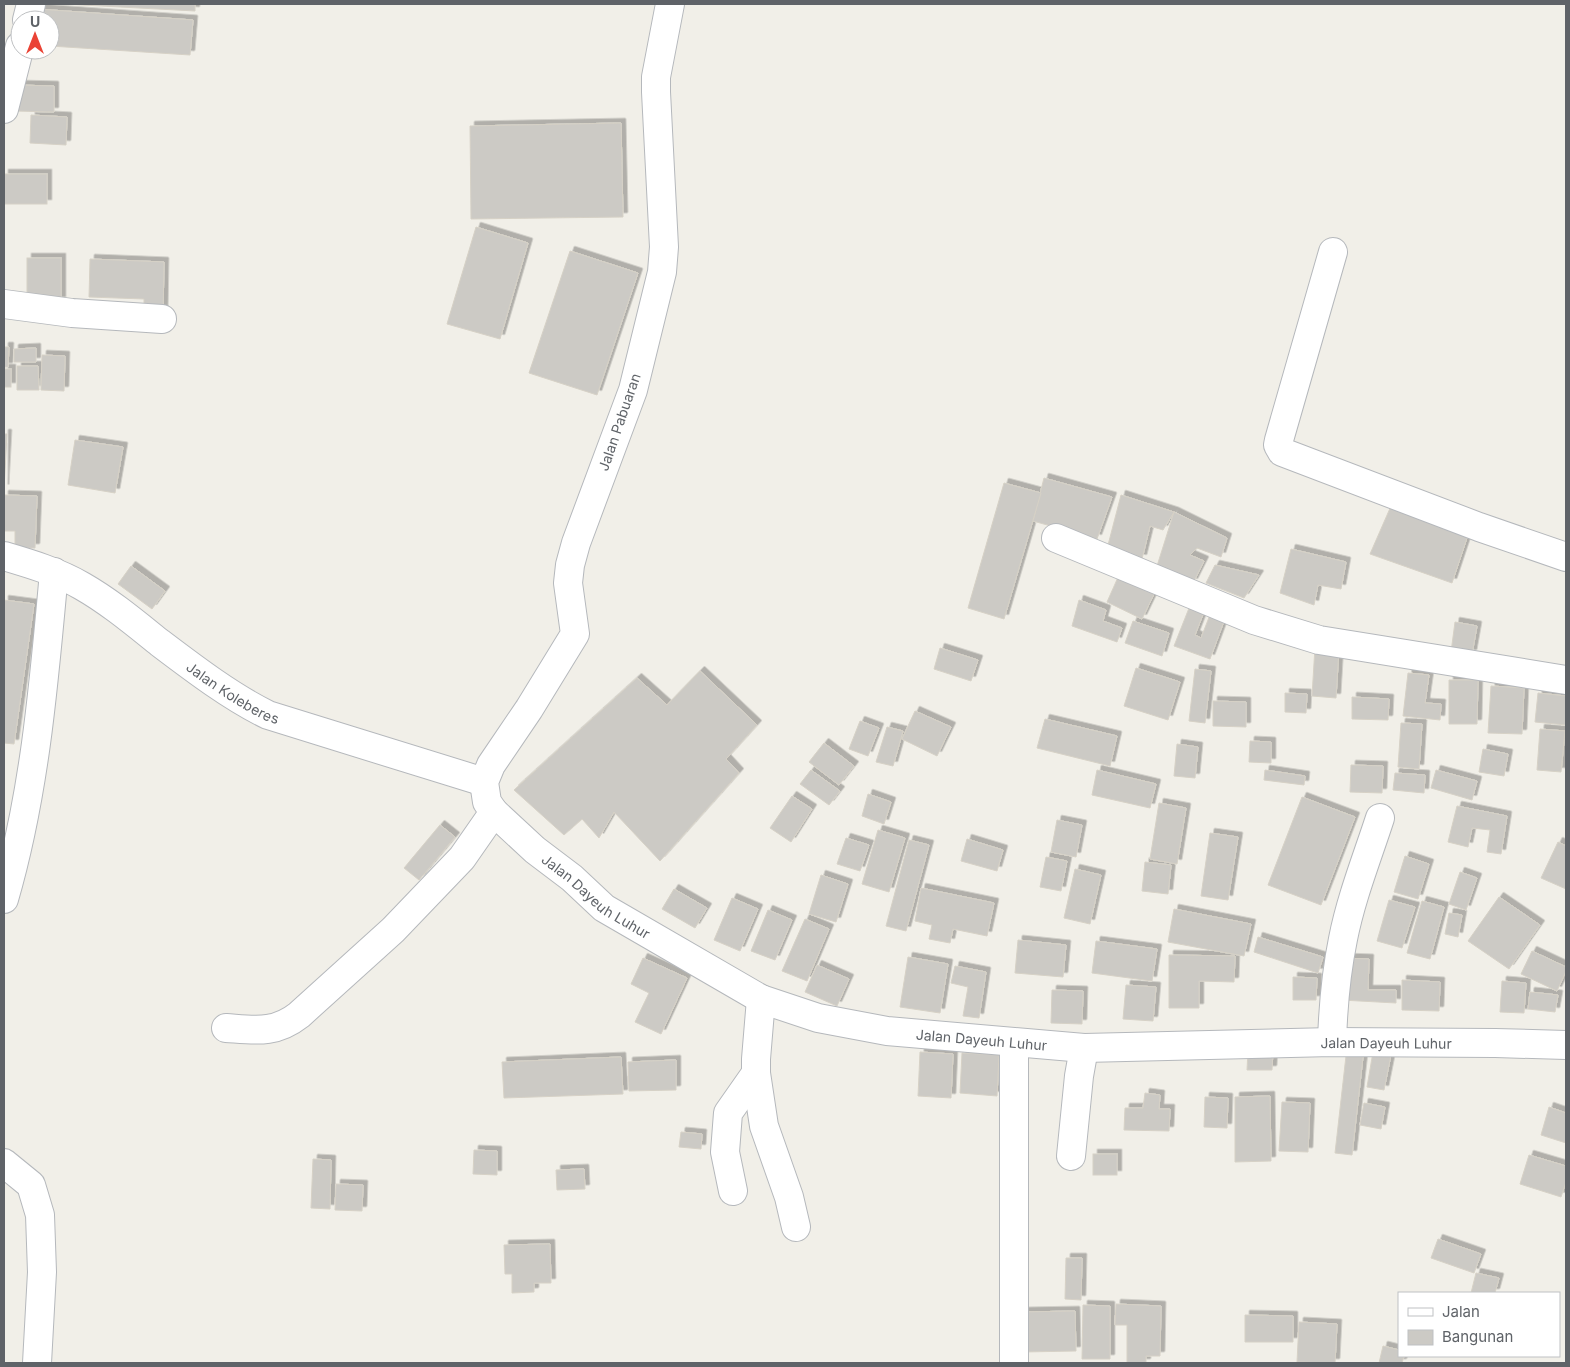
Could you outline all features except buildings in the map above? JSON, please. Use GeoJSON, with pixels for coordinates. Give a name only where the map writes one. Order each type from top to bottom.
{"type":"FeatureCollection","features":[{"type":"Feature","properties":{"kind":"street","name":"Jalan Pabuaran"},"geometry":{"type":"LineString","coordinates":[[484,782],[491,765],[529,709],[575,634],[568,583],[570,565],[576,542],[633,390],[659,281],[664,247],[656,77],[670,4]]}},
{"type":"Feature","properties":{"kind":"street"},"geometry":{"type":"LineString","coordinates":[[4,109],[16,60]]}},
{"type":"Feature","properties":{"kind":"street"},"geometry":{"type":"LineString","coordinates":[[1333,252],[1279,440],[1278,445],[1282,452],[1470,524],[1566,557]]}},
{"type":"Feature","properties":{"kind":"street"},"geometry":{"type":"LineString","coordinates":[[4,304],[72,313],[162,319]]}},
{"type":"Feature","properties":{"kind":"street"},"geometry":{"type":"LineString","coordinates":[[1056,538],[1254,620],[1319,640],[1566,680]]}},
{"type":"Feature","properties":{"kind":"street","name":"Jalan Koleberes"},"geometry":{"type":"LineString","coordinates":[[4,556],[54,572],[82,586],[109,603],[230,693],[249,706],[268,715],[484,782]]}},
{"type":"Feature","properties":{"kind":"street"},"geometry":{"type":"LineString","coordinates":[[4,899],[29,793],[47,652],[54,572]]}},
{"type":"Feature","properties":{"kind":"street","name":"Jalan Dayeuh Luhur"},"geometry":{"type":"LineString","coordinates":[[484,782],[487,802],[494,812],[535,850],[572,878],[604,908],[761,999],[818,1018],[888,1031],[1084,1048],[1332,1042],[1495,1042],[1566,1046]]}},
{"type":"Feature","properties":{"kind":"street"},"geometry":{"type":"LineString","coordinates":[[226,1028],[258,1031],[282,1026],[295,1018],[393,930],[462,858],[494,812]]}},
{"type":"Feature","properties":{"kind":"street"},"geometry":{"type":"LineString","coordinates":[[1332,1042],[1336,983],[1343,939],[1353,900],[1380,818]]}},
{"type":"Feature","properties":{"kind":"street"},"geometry":{"type":"LineString","coordinates":[[761,999],[756,1073],[764,1126],[789,1197],[796,1227]]}},
{"type":"Feature","properties":{"kind":"street"},"geometry":{"type":"LineString","coordinates":[[1014,1042],[1014,1363]]}},
{"type":"Feature","properties":{"kind":"street"},"geometry":{"type":"LineString","coordinates":[[1071,1156],[1079,1076],[1084,1048]]}},
{"type":"Feature","properties":{"kind":"street"},"geometry":{"type":"LineString","coordinates":[[733,1191],[725,1152],[728,1113],[756,1073]]}},
{"type":"Feature","properties":{"kind":"street"},"geometry":{"type":"LineString","coordinates":[[4,1163],[31,1185],[40,1215],[42,1272],[37,1363]]}}]}
